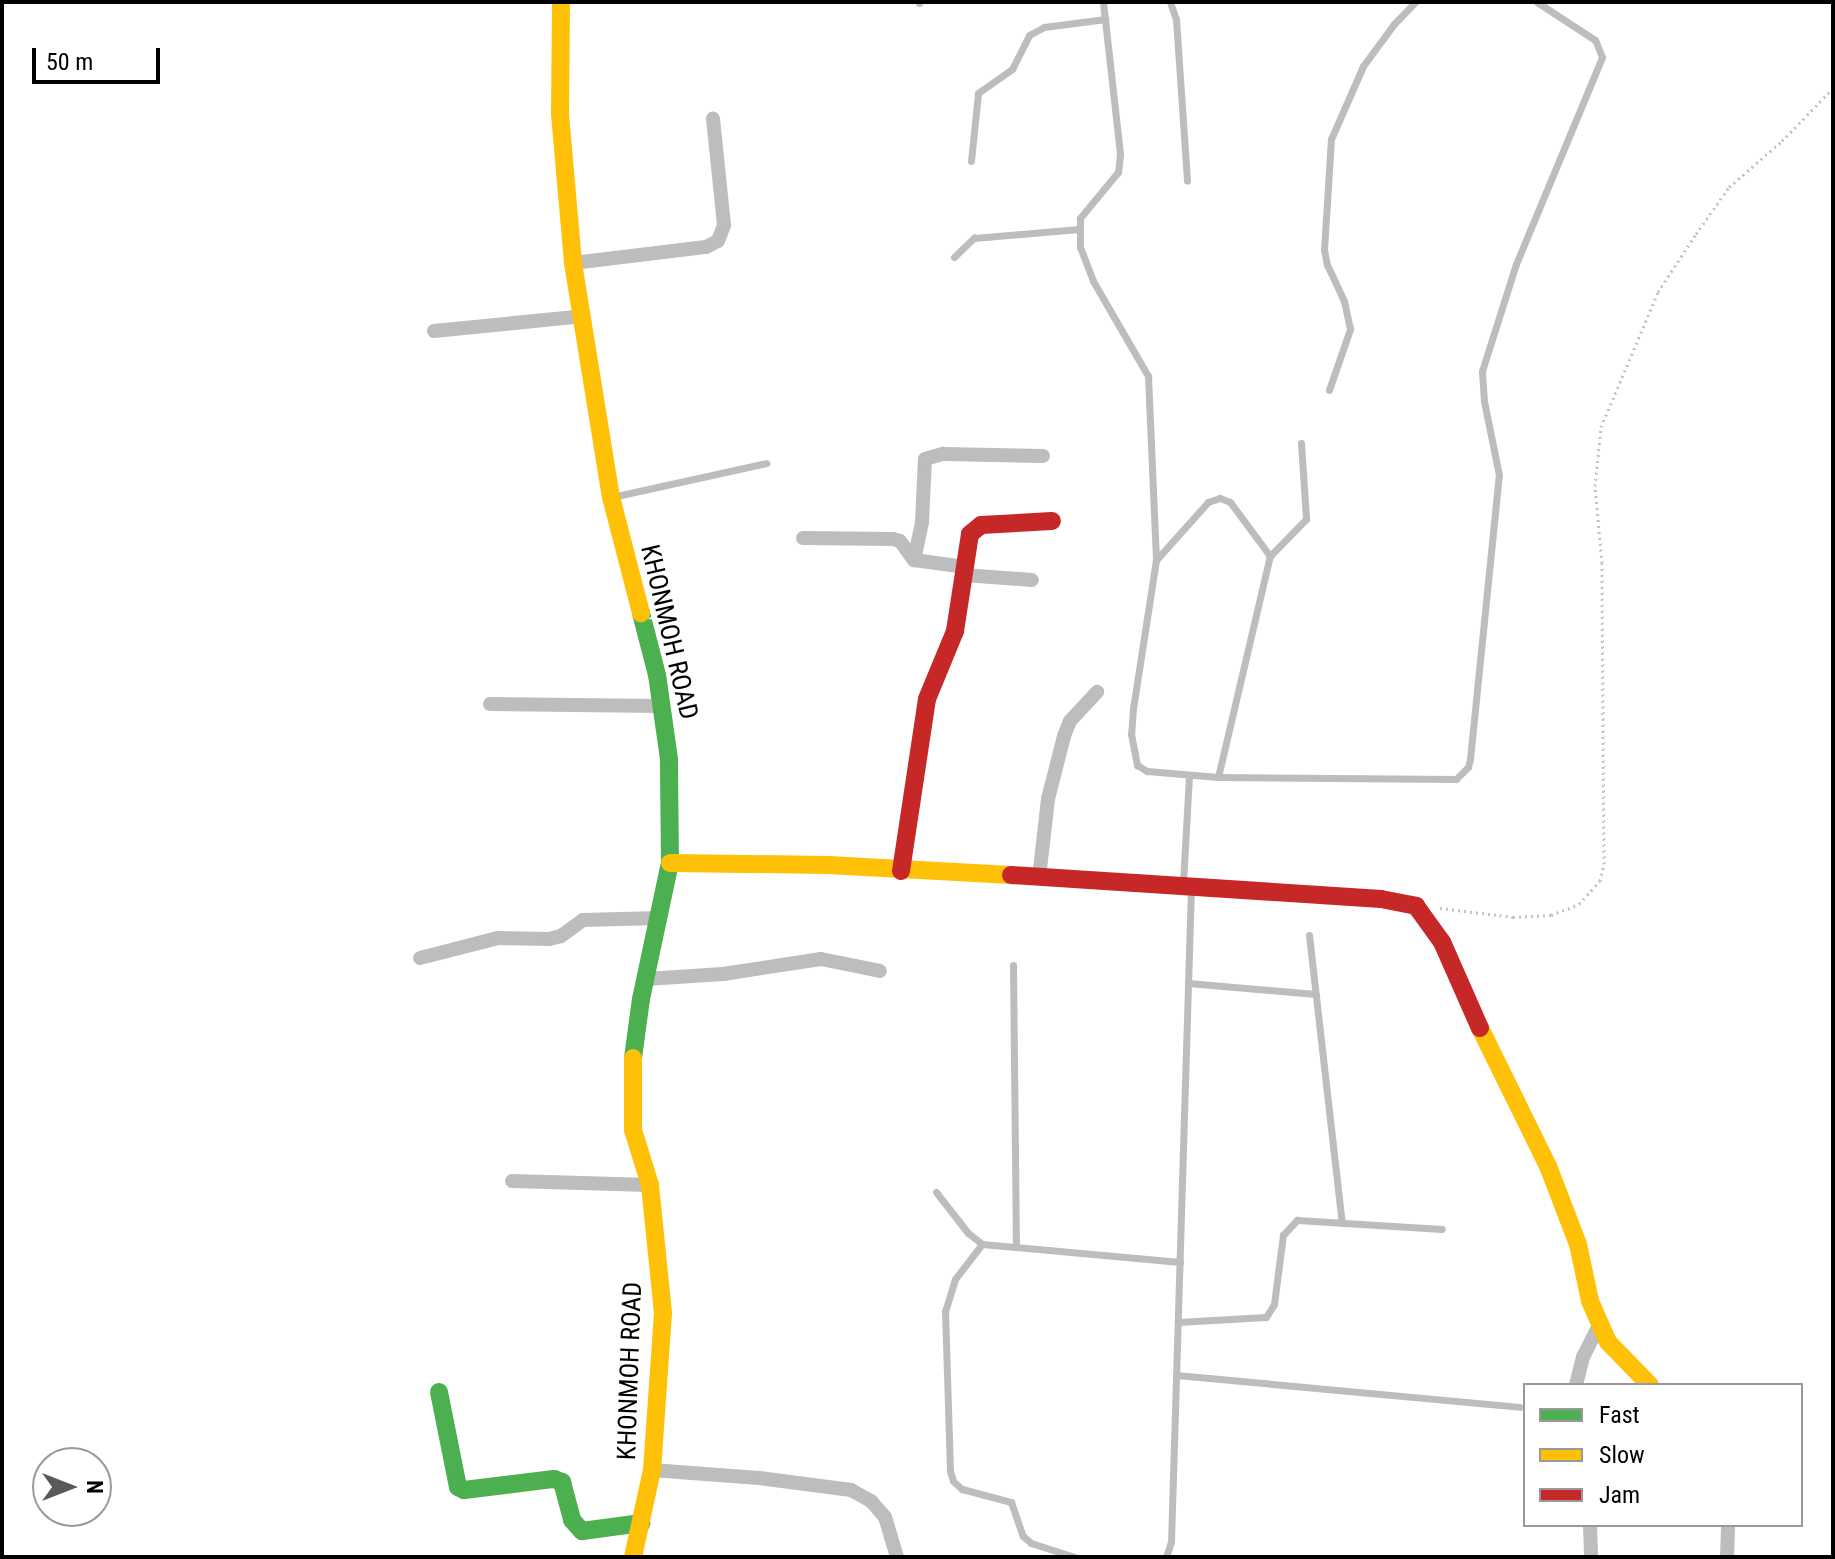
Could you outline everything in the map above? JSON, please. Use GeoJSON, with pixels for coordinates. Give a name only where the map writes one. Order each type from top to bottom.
{"type":"FeatureCollection","features":[{"type":"Feature","properties":{"kind":"street","name":"KHONMOH ROAD"},"geometry":{"type":"LineString","coordinates":[[561,2],[560,114],[573,263],[611,497],[662,706],[669,759],[670,863],[630,1076],[633,1130],[650,1185],[663,1313],[652,1470],[633,1557]]}},
{"type":"Feature","properties":{"kind":"street"},"geometry":{"type":"LineString","coordinates":[[573,263],[706,247],[718,241],[724,225],[713,119]]}},
{"type":"Feature","properties":{"kind":"street"},"geometry":{"type":"LineString","coordinates":[[434,331],[583,316]]}},
{"type":"Feature","properties":{"kind":"street"},"geometry":{"type":"LineString","coordinates":[[914,560],[922,522],[925,459],[943,454],[1043,456]]}},
{"type":"Feature","properties":{"kind":"street"},"geometry":{"type":"LineString","coordinates":[[901,871],[927,699],[955,631],[973,528],[1052,521]]}},
{"type":"Feature","properties":{"kind":"street"},"geometry":{"type":"LineString","coordinates":[[803,538],[893,539],[900,541],[914,560],[1032,580]]}},
{"type":"Feature","properties":{"kind":"street"},"geometry":{"type":"LineString","coordinates":[[1039,878],[1048,799],[1064,736],[1070,721],[1097,692]]}},
{"type":"Feature","properties":{"kind":"street"},"geometry":{"type":"LineString","coordinates":[[490,704],[662,706]]}},
{"type":"Feature","properties":{"kind":"street"},"geometry":{"type":"LineString","coordinates":[[670,863],[828,865],[1187,885],[1381,899],[1416,906],[1442,942],[1486,1041],[1548,1166],[1578,1244],[1590,1301],[1608,1342],[1648,1383]]}},
{"type":"Feature","properties":{"kind":"street"},"geometry":{"type":"LineString","coordinates":[[420,958],[498,938],[549,939],[561,936],[583,920],[597,917],[659,918]]}},
{"type":"Feature","properties":{"kind":"street"},"geometry":{"type":"LineString","coordinates":[[646,979],[742,972],[821,959],[880,971]]}},
{"type":"Feature","properties":{"kind":"street"},"geometry":{"type":"LineString","coordinates":[[512,1181],[650,1185]]}},
{"type":"Feature","properties":{"kind":"street"},"geometry":{"type":"LineString","coordinates":[[1576,1383],[1583,1357],[1600,1324]]}},
{"type":"Feature","properties":{"kind":"street"},"geometry":{"type":"LineString","coordinates":[[439,1392],[458,1487],[464,1490],[554,1479],[562,1482],[572,1520],[582,1531],[641,1523]]}},
{"type":"Feature","properties":{"kind":"street"},"geometry":{"type":"LineString","coordinates":[[652,1470],[759,1478],[851,1490],[871,1501],[885,1517],[897,1557]]}},
{"type":"Feature","properties":{"kind":"street"},"geometry":{"type":"LineString","coordinates":[[1590,1527],[1591,1557]]}},
{"type":"Feature","properties":{"kind":"street"},"geometry":{"type":"LineString","coordinates":[[1727,1557],[1728,1527]]}},
{"type":"Feature","properties":{"kind":"lane"},"geometry":{"type":"LineString","coordinates":[[1103,2],[1120,154],[1118,172],[1085,207],[1079,229],[1083,261],[1148,376],[1156,560],[1133,708],[1133,754],[1137,765],[1147,771],[1218,777],[1450,780],[1461,776],[1468,767],[1499,475],[1484,401],[1482,371],[1516,264],[1602,57],[1595,40],[1537,2]]}},
{"type":"Feature","properties":{"kind":"lane"},"geometry":{"type":"LineString","coordinates":[[1170,2],[1176,19],[1187,181]]}},
{"type":"Feature","properties":{"kind":"lane"},"geometry":{"type":"LineString","coordinates":[[1329,390],[1350,329],[1344,301],[1327,265],[1324,250],[1331,139],[1363,66],[1415,2]]}},
{"type":"Feature","properties":{"kind":"lane"},"geometry":{"type":"LineString","coordinates":[[971,161],[978,93],[1012,69],[1029,35],[1044,27],[1105,19]]}},
{"type":"Feature","properties":{"kind":"lane"},"geometry":{"type":"LineString","coordinates":[[954,257],[974,238],[1079,229]]}},
{"type":"Feature","properties":{"kind":"lane"},"geometry":{"type":"LineString","coordinates":[[1218,777],[1270,556],[1306,519],[1301,443]]}},
{"type":"Feature","properties":{"kind":"lane"},"geometry":{"type":"LineString","coordinates":[[611,497],[766,463]]}},
{"type":"Feature","properties":{"kind":"lane"},"geometry":{"type":"LineString","coordinates":[[1156,560],[1208,502],[1220,498],[1230,502],[1270,556]]}},
{"type":"Feature","properties":{"kind":"lane"},"geometry":{"type":"LineString","coordinates":[[1166,1557],[1171,1542],[1180,1262],[1188,983],[1189,775]]}},
{"type":"Feature","properties":{"kind":"lane"},"geometry":{"type":"LineString","coordinates":[[1309,935],[1342,1223]]}},
{"type":"Feature","properties":{"kind":"lane"},"geometry":{"type":"LineString","coordinates":[[1013,965],[1016,1247]]}},
{"type":"Feature","properties":{"kind":"lane"},"geometry":{"type":"LineString","coordinates":[[1188,983],[1316,994]]}},
{"type":"Feature","properties":{"kind":"lane"},"geometry":{"type":"LineString","coordinates":[[936,1192],[968,1233],[982,1244],[1180,1262]]}},
{"type":"Feature","properties":{"kind":"lane"},"geometry":{"type":"LineString","coordinates":[[1178,1322],[1266,1317],[1274,1304],[1287,1227],[1297,1220],[1442,1229]]}},
{"type":"Feature","properties":{"kind":"lane"},"geometry":{"type":"LineString","coordinates":[[982,1244],[955,1279],[945,1311],[950,1471],[953,1481],[962,1489],[1011,1502],[1023,1536],[1031,1543],[1075,1557]]}},
{"type":"Feature","properties":{"kind":"lane"},"geometry":{"type":"LineString","coordinates":[[1176,1375],[1520,1407]]}},
{"type":"Feature","properties":{"kind":"path"},"geometry":{"type":"LineString","coordinates":[[1416,906],[1513,917],[1551,915],[1579,904],[1600,881],[1604,864],[1602,563],[1595,486],[1601,427],[1658,292],[1696,234],[1729,187],[1782,141],[1833,88]]}},
{"type":"Feature","properties":{"kind":"traffic: fast"},"geometry":{"type":"LineString","coordinates":[[633,1058],[641,999],[670,863],[669,759],[657,675],[641,613]]}},
{"type":"Feature","properties":{"kind":"traffic: fast"},"geometry":{"type":"LineString","coordinates":[[439,1392],[458,1487],[464,1490],[554,1479],[562,1482],[572,1520],[582,1531],[641,1523]]}},
{"type":"Feature","properties":{"kind":"traffic: slow"},"geometry":{"type":"LineString","coordinates":[[561,2],[560,114],[573,263],[611,497],[641,613]]}},
{"type":"Feature","properties":{"kind":"traffic: slow"},"geometry":{"type":"LineString","coordinates":[[670,863],[828,865],[1011,875]]}},
{"type":"Feature","properties":{"kind":"traffic: slow"},"geometry":{"type":"LineString","coordinates":[[1480,1028],[1548,1166],[1578,1244],[1590,1301],[1608,1342],[1648,1383]]}},
{"type":"Feature","properties":{"kind":"traffic: slow"},"geometry":{"type":"LineString","coordinates":[[633,1058],[633,1130],[650,1185],[663,1313],[652,1470],[633,1557]]}},
{"type":"Feature","properties":{"kind":"traffic: jam"},"geometry":{"type":"LineString","coordinates":[[901,871],[927,699],[955,631],[970,534],[981,525],[1052,521]]}},
{"type":"Feature","properties":{"kind":"traffic: jam"},"geometry":{"type":"LineString","coordinates":[[1011,875],[1381,899],[1416,906],[1442,942],[1480,1028]]}}]}
